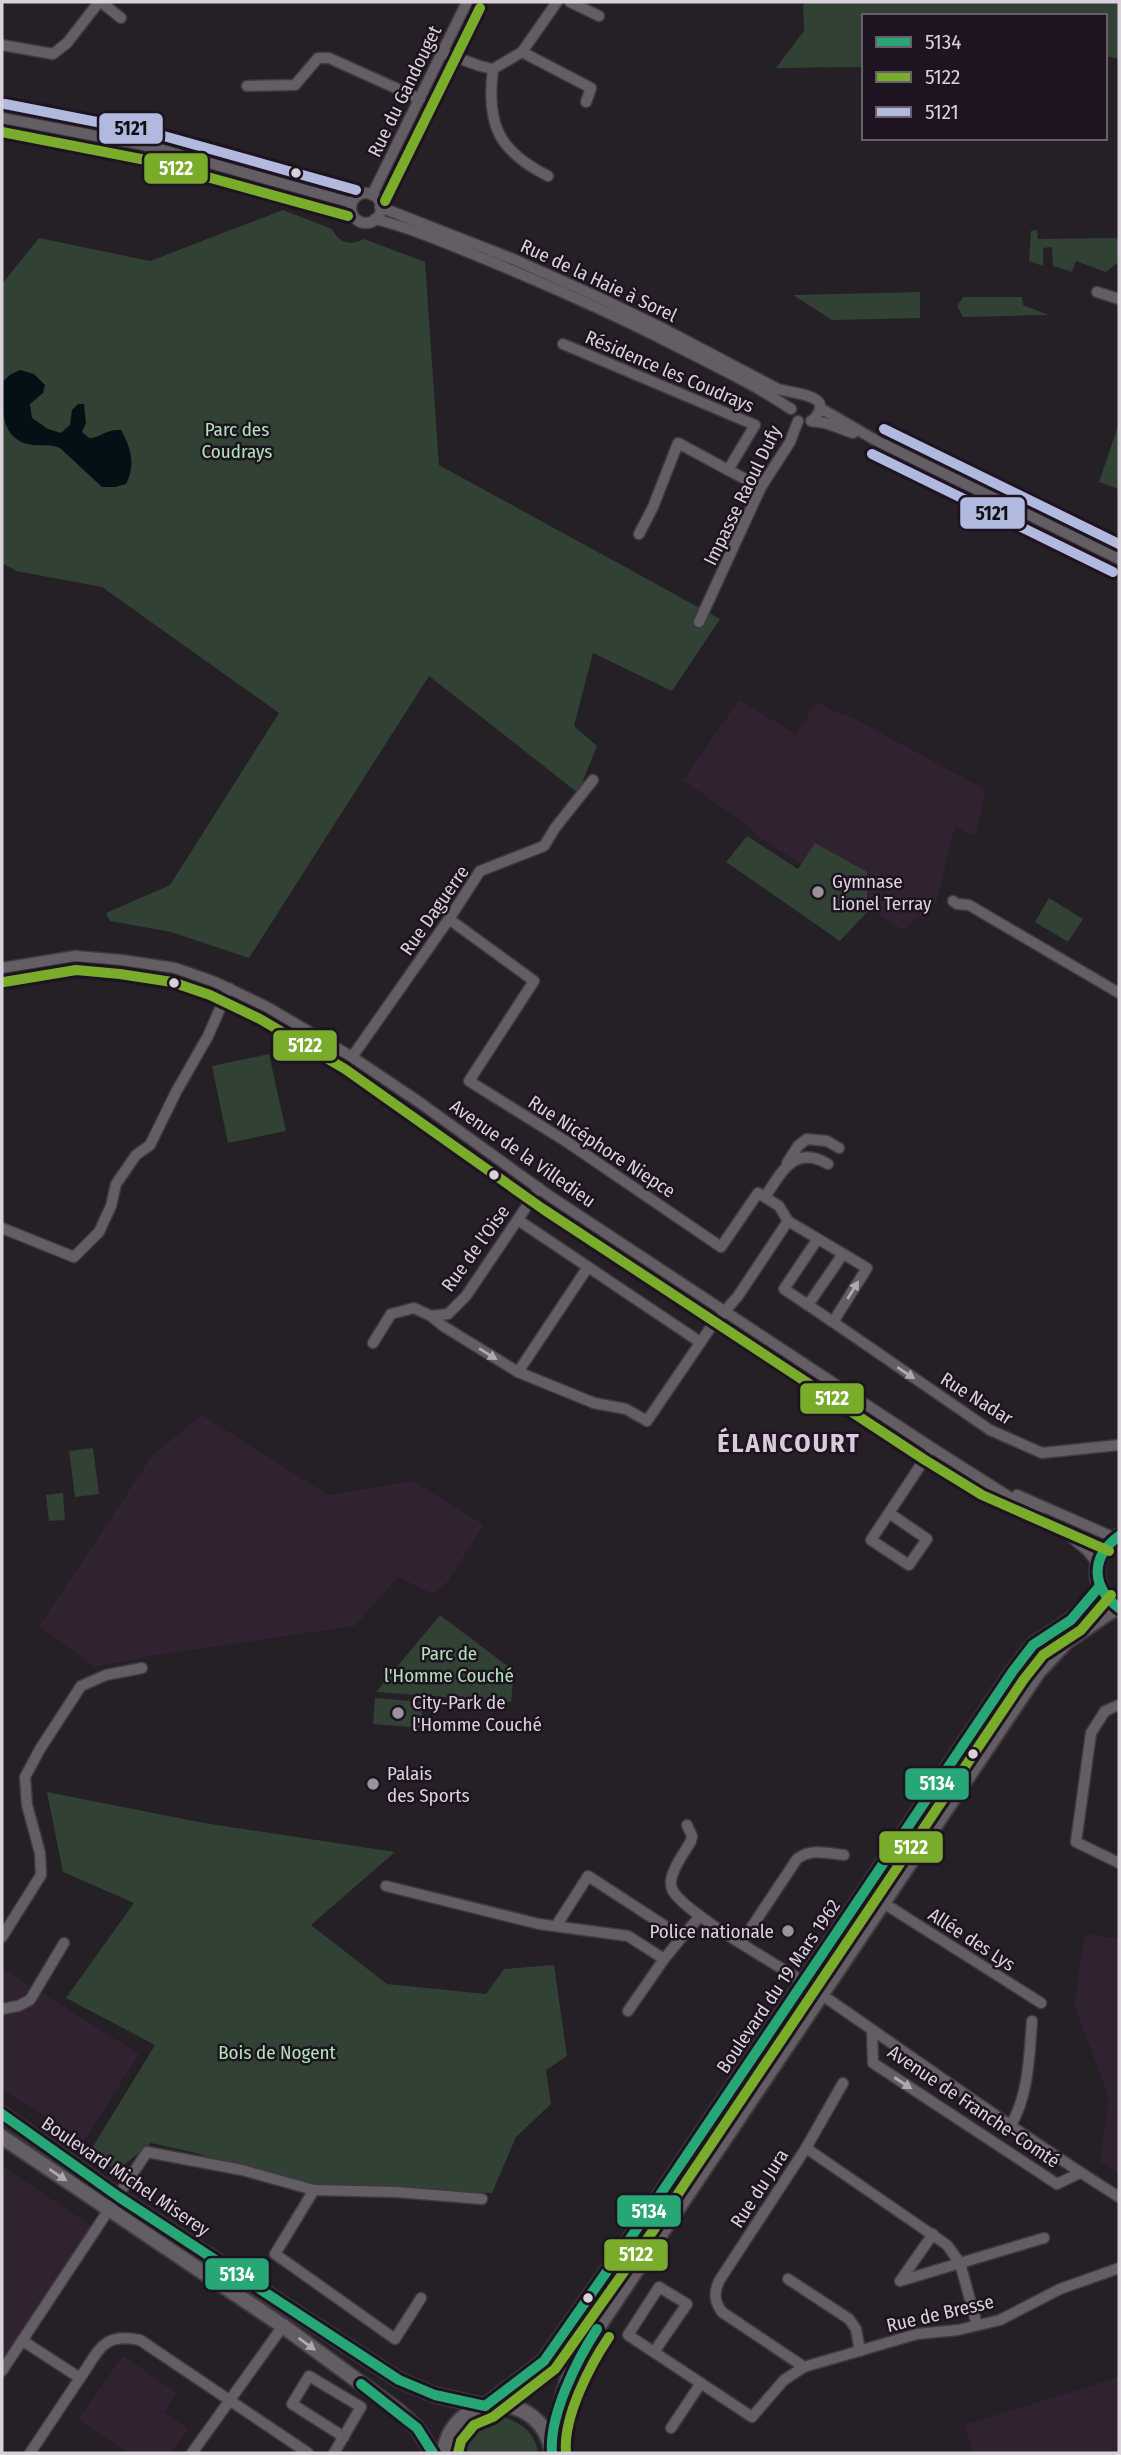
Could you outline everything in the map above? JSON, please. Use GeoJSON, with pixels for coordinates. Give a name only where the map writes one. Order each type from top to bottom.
{"type":"FeatureCollection","features":[{"type":"Feature","properties":{"kind":"street"},"geometry":{"type":"LineString","coordinates":[[2,45],[53,54],[67,43],[100,2],[121,18]]}},
{"type":"Feature","properties":{"kind":"street","name":"Rue du Gandouget"},"geometry":{"type":"LineString","coordinates":[[372,195],[467,2]]}},
{"type":"Feature","properties":{"kind":"street"},"geometry":{"type":"LineString","coordinates":[[444,53],[493,69],[522,52],[557,2]]}},
{"type":"Feature","properties":{"kind":"street"},"geometry":{"type":"LineString","coordinates":[[570,2],[599,16]]}},
{"type":"Feature","properties":{"kind":"street"},"geometry":{"type":"LineString","coordinates":[[522,52],[591,88],[586,102]]}},
{"type":"Feature","properties":{"kind":"street"},"geometry":{"type":"LineString","coordinates":[[247,86],[295,85],[318,58],[329,58],[419,99]]}},
{"type":"Feature","properties":{"kind":"street"},"geometry":{"type":"LineString","coordinates":[[493,69],[490,104],[493,121],[501,139],[517,158],[548,176]]}},
{"type":"Feature","properties":{"kind":"street"},"geometry":{"type":"LineString","coordinates":[[2,118],[149,146],[352,203]]}},
{"type":"Feature","properties":{"kind":"street"},"geometry":{"type":"LineString","coordinates":[[362,194],[372,195],[376,197],[381,211],[375,219],[365,223],[353,216],[352,203],[362,194]]}},
{"type":"Feature","properties":{"kind":"street","name":"Rue de la Haie à Sorel"},"geometry":{"type":"LineString","coordinates":[[380,207],[600,298],[778,389],[798,395]]}},
{"type":"Feature","properties":{"kind":"street","name":"Rue de la Haie à Sorel"},"geometry":{"type":"LineString","coordinates":[[375,219],[396,224],[566,293],[750,384],[790,409]]}},
{"type":"Feature","properties":{"kind":"street"},"geometry":{"type":"LineString","coordinates":[[1097,292],[1119,299]]}},
{"type":"Feature","properties":{"kind":"street","name":"Résidence les Coudrays"},"geometry":{"type":"LineString","coordinates":[[563,344],[755,425],[728,470]]}},
{"type":"Feature","properties":{"kind":"street"},"geometry":{"type":"LineString","coordinates":[[812,421],[818,415],[818,401],[805,393],[798,395],[792,401],[790,409],[798,421],[836,426],[877,441]]}},
{"type":"Feature","properties":{"kind":"street"},"geometry":{"type":"LineString","coordinates":[[820,408],[877,441],[1119,559]]}},
{"type":"Feature","properties":{"kind":"street","name":"Impasse Raoul Dufy"},"geometry":{"type":"LineString","coordinates":[[699,622],[761,487],[790,442],[798,421]]}},
{"type":"Feature","properties":{"kind":"street"},"geometry":{"type":"LineString","coordinates":[[639,534],[653,507],[678,443],[761,487]]}},
{"type":"Feature","properties":{"kind":"street","name":"Rue Daguerre"},"geometry":{"type":"LineString","coordinates":[[352,1057],[480,871],[544,846],[593,780]]}},
{"type":"Feature","properties":{"kind":"street"},"geometry":{"type":"LineString","coordinates":[[953,901],[969,905],[1119,993]]}},
{"type":"Feature","properties":{"kind":"street","name":"Rue Nicéphore Niepce"},"geometry":{"type":"LineString","coordinates":[[449,919],[534,981],[469,1081],[567,1142],[722,1247],[758,1194],[765,1197]]}},
{"type":"Feature","properties":{"kind":"street","name":"Avenue de la Villedieu"},"geometry":{"type":"LineString","coordinates":[[2,968],[75,956],[122,960],[175,968],[229,988],[267,1007],[352,1057],[539,1188],[932,1448],[1072,1537],[1097,1563]]}},
{"type":"Feature","properties":{"kind":"street"},"geometry":{"type":"LineString","coordinates":[[2,1228],[74,1257],[99,1232],[111,1206],[116,1184],[136,1154],[150,1145],[176,1091],[208,1035],[229,988]]}},
{"type":"Feature","properties":{"kind":"street"},"geometry":{"type":"LineString","coordinates":[[833,1322],[867,1268],[788,1221],[779,1206],[765,1197],[798,1146],[807,1139],[827,1141],[839,1148]]}},
{"type":"Feature","properties":{"kind":"street"},"geometry":{"type":"LineString","coordinates":[[786,1165],[793,1160],[805,1158],[819,1159],[828,1164]]}},
{"type":"Feature","properties":{"kind":"street","name":"Rue de l'Oise"},"geometry":{"type":"LineString","coordinates":[[431,1316],[448,1314],[466,1296],[539,1188]]}},
{"type":"Feature","properties":{"kind":"street"},"geometry":{"type":"LineString","coordinates":[[518,1220],[701,1342]]}},
{"type":"Feature","properties":{"kind":"street"},"geometry":{"type":"LineString","coordinates":[[373,1343],[391,1314],[414,1308],[431,1316],[517,1372],[594,1404],[626,1409],[647,1421],[724,1309],[738,1296],[788,1221]]}},
{"type":"Feature","properties":{"kind":"street","name":"Rue Nadar"},"geometry":{"type":"LineString","coordinates":[[817,1240],[784,1289],[849,1335],[990,1430],[1042,1453],[1119,1445]]}},
{"type":"Feature","properties":{"kind":"street"},"geometry":{"type":"LineString","coordinates":[[808,1305],[842,1254]]}},
{"type":"Feature","properties":{"kind":"street"},"geometry":{"type":"LineString","coordinates":[[517,1372],[589,1267]]}},
{"type":"Feature","properties":{"kind":"street"},"geometry":{"type":"LineString","coordinates":[[890,1513],[927,1539],[909,1564],[871,1540],[932,1448]]}},
{"type":"Feature","properties":{"kind":"street","name":"Avenue de la Villedieu"},"geometry":{"type":"LineString","coordinates":[[988,1482],[1117,1537]]}},
{"type":"Feature","properties":{"kind":"street"},"geometry":{"type":"LineString","coordinates":[[553,2450],[567,2381],[578,2357],[1038,1672],[1066,1642],[1118,1607],[1110,1602],[1100,1587],[1097,1575],[1097,1563],[1107,1545],[1117,1537]]}},
{"type":"Feature","properties":{"kind":"street","name":"Boulevard du 19 Mars 1962"},"geometry":{"type":"LineString","coordinates":[[444,2453],[448,2436],[456,2423],[467,2413],[485,2406],[544,2361],[804,1983],[1032,1644],[1071,1620],[1100,1587]]}},
{"type":"Feature","properties":{"kind":"street"},"geometry":{"type":"LineString","coordinates":[[2,1937],[41,1875],[40,1853],[26,1805],[25,1777],[81,1686],[106,1675],[142,1668]]}},
{"type":"Feature","properties":{"kind":"street"},"geometry":{"type":"LineString","coordinates":[[1119,1705],[1105,1711],[1091,1733],[1076,1842],[1119,1863]]}},
{"type":"Feature","properties":{"kind":"street","name":"Avenue de Franche-Comté"},"geometry":{"type":"LineString","coordinates":[[687,1825],[692,1836],[691,1841],[670,1885],[673,1892],[700,1916],[804,1983],[1010,2127],[1119,2197]]}},
{"type":"Feature","properties":{"kind":"street"},"geometry":{"type":"LineString","coordinates":[[741,1943],[797,1859],[811,1852],[844,1855]]}},
{"type":"Feature","properties":{"kind":"street"},"geometry":{"type":"LineString","coordinates":[[556,1926],[588,1876],[681,1937]]}},
{"type":"Feature","properties":{"kind":"street"},"geometry":{"type":"LineString","coordinates":[[386,1886],[539,1924],[628,1936],[664,1959]]}},
{"type":"Feature","properties":{"kind":"street","name":"Allée des Lys"},"geometry":{"type":"LineString","coordinates":[[885,1903],[1041,2003]]}},
{"type":"Feature","properties":{"kind":"street"},"geometry":{"type":"LineString","coordinates":[[628,2011],[664,1959],[700,1916]]}},
{"type":"Feature","properties":{"kind":"street"},"geometry":{"type":"LineString","coordinates":[[2,2009],[30,2000],[64,1943]]}},
{"type":"Feature","properties":{"kind":"street"},"geometry":{"type":"LineString","coordinates":[[1010,2127],[1026,2088],[1032,2021]]}},
{"type":"Feature","properties":{"kind":"street","name":"Avenue de Franche-Comté"},"geometry":{"type":"LineString","coordinates":[[872,2030],[873,2063],[1056,2184],[1080,2173]]}},
{"type":"Feature","properties":{"kind":"street"},"geometry":{"type":"LineString","coordinates":[[806,2148],[844,2083]]}},
{"type":"Feature","properties":{"kind":"street","name":"Boulevard Michel Miserey"},"geometry":{"type":"LineString","coordinates":[[2,2114],[119,2197],[399,2380],[435,2395],[485,2406],[504,2404],[519,2409],[533,2417],[543,2428],[553,2450]]}},
{"type":"Feature","properties":{"kind":"street","name":"Boulevard Michel Miserey"},"geometry":{"type":"LineString","coordinates":[[2,2137],[283,2326],[400,2412],[417,2428],[433,2453]]}},
{"type":"Feature","properties":{"kind":"street","name":"Rue du Jura"},"geometry":{"type":"LineString","coordinates":[[804,2367],[722,2312],[714,2292],[806,2148],[947,2245],[960,2263],[977,2325]]}},
{"type":"Feature","properties":{"kind":"street"},"geometry":{"type":"LineString","coordinates":[[2,2371],[147,2152],[242,2170],[314,2190],[397,2192],[482,2199]]}},
{"type":"Feature","properties":{"kind":"street"},"geometry":{"type":"LineString","coordinates":[[314,2190],[275,2254],[395,2339],[421,2298]]}},
{"type":"Feature","properties":{"kind":"street"},"geometry":{"type":"LineString","coordinates":[[933,2234],[900,2281],[1044,2238]]}},
{"type":"Feature","properties":{"kind":"street","name":"Rue de Bresse"},"geometry":{"type":"LineString","coordinates":[[804,2367],[917,2334],[958,2330],[1000,2320],[1060,2290],[1119,2268]]}},
{"type":"Feature","properties":{"kind":"street"},"geometry":{"type":"LineString","coordinates":[[788,2279],[849,2319],[856,2329],[860,2351]]}},
{"type":"Feature","properties":{"kind":"street"},"geometry":{"type":"LineString","coordinates":[[654,2352],[687,2304],[659,2287],[628,2335],[752,2417],[783,2379],[804,2367]]}},
{"type":"Feature","properties":{"kind":"street"},"geometry":{"type":"LineString","coordinates":[[192,2453],[283,2326]]}},
{"type":"Feature","properties":{"kind":"street"},"geometry":{"type":"LineString","coordinates":[[30,2453],[108,2341],[123,2336],[140,2340],[308,2453]]}},
{"type":"Feature","properties":{"kind":"street"},"geometry":{"type":"LineString","coordinates":[[23,2341],[80,2378]]}},
{"type":"Feature","properties":{"kind":"street"},"geometry":{"type":"LineString","coordinates":[[309,2376],[364,2409],[339,2445],[292,2404],[309,2376]]}},
{"type":"Feature","properties":{"kind":"street"},"geometry":{"type":"LineString","coordinates":[[671,2428],[701,2383]]}},
{"type":"Feature","properties":{"kind":"shaded area"},"geometry":{"type":"Polygon","coordinates":[[[20,370],[34,374],[45,385],[43,393],[30,404],[32,418],[48,429],[61,433],[70,425],[72,410],[78,404],[84,404],[86,423],[82,432],[89,438],[121,430],[131,457],[131,470],[126,484],[102,487],[60,448],[32,445],[14,437],[8,430],[3,412],[2,382],[20,370]]]}},
{"type":"Feature","properties":{"kind":"shaded area"},"geometry":{"type":"Polygon","coordinates":[[[739,700],[796,734],[817,702],[844,716],[846,714],[986,790],[975,837],[955,826],[937,900],[933,906],[903,930],[762,839],[747,825],[683,780],[739,700]]]}},
{"type":"Feature","properties":{"kind":"shaded area"},"geometry":{"type":"Polygon","coordinates":[[[202,1415],[328,1495],[413,1481],[484,1525],[448,1581],[433,1594],[398,1577],[355,1626],[150,1656],[95,1667],[39,1626],[152,1456],[202,1415]]]}},
{"type":"Feature","properties":{"kind":"shaded area"},"geometry":{"type":"Polygon","coordinates":[[[1085,1934],[1119,1939],[1119,2173],[1100,2161],[1109,2098],[1074,2004],[1085,1934]]]}},
{"type":"Feature","properties":{"kind":"shaded area"},"geometry":{"type":"Polygon","coordinates":[[[2,1968],[139,2054],[84,2141],[2,2089],[2,1968]]]}},
{"type":"Feature","properties":{"kind":"shaded area"},"geometry":{"type":"Polygon","coordinates":[[[2,2166],[96,2229],[2,2370],[2,2166]]]}},
{"type":"Feature","properties":{"kind":"shaded area"},"geometry":{"type":"Polygon","coordinates":[[[123,2356],[177,2393],[164,2412],[188,2429],[171,2453],[128,2453],[78,2419],[123,2356]]]}},
{"type":"Feature","properties":{"kind":"shaded area"},"geometry":{"type":"Polygon","coordinates":[[[1119,2377],[1119,2453],[974,2453],[964,2425],[1119,2377]]]}},
{"type":"Feature","properties":{"kind":"green space"},"geometry":{"type":"Polygon","coordinates":[[[803,2],[1119,2],[1119,59],[1107,56],[1107,14],[862,14],[862,67],[776,68],[804,31],[803,2]]]}},
{"type":"Feature","properties":{"kind":"green space","name":"Parc des Coudrays"},"geometry":{"type":"Polygon","coordinates":[[[283,210],[332,229],[345,242],[364,239],[425,262],[439,465],[720,619],[672,691],[593,653],[574,726],[597,746],[578,793],[429,676],[249,958],[171,932],[110,921],[106,913],[170,885],[279,713],[102,587],[16,571],[2,563],[2,284],[39,238],[150,261],[283,210]]]}},
{"type":"Feature","properties":{"kind":"green space"},"geometry":{"type":"Polygon","coordinates":[[[1037,230],[1038,239],[1118,239],[1119,262],[1106,272],[1076,261],[1072,272],[1053,266],[1052,247],[1043,248],[1043,266],[1029,261],[1031,231],[1037,230]]]}},
{"type":"Feature","properties":{"kind":"green space"},"geometry":{"type":"Polygon","coordinates":[[[920,292],[920,318],[832,320],[793,295],[920,292]]]}},
{"type":"Feature","properties":{"kind":"green space"},"geometry":{"type":"Polygon","coordinates":[[[963,297],[1022,297],[1023,305],[1048,315],[963,317],[957,306],[963,297]]]}},
{"type":"Feature","properties":{"kind":"green space"},"geometry":{"type":"Polygon","coordinates":[[[1119,423],[1119,489],[1099,482],[1119,423]]]}},
{"type":"Feature","properties":{"kind":"green space","name":"Gymnase Lionel Terray"},"geometry":{"type":"Polygon","coordinates":[[[747,836],[798,869],[815,843],[867,872],[867,912],[840,941],[726,862],[747,836]]]}},
{"type":"Feature","properties":{"kind":"green space"},"geometry":{"type":"Polygon","coordinates":[[[1049,898],[1083,919],[1068,942],[1035,922],[1049,898]]]}},
{"type":"Feature","properties":{"kind":"green space"},"geometry":{"type":"Polygon","coordinates":[[[269,1054],[286,1131],[228,1143],[212,1066],[269,1054]]]}},
{"type":"Feature","properties":{"kind":"green space"},"geometry":{"type":"Polygon","coordinates":[[[93,1448],[99,1494],[75,1497],[69,1451],[93,1448]]]}},
{"type":"Feature","properties":{"kind":"green space"},"geometry":{"type":"Polygon","coordinates":[[[63,1493],[65,1520],[49,1521],[46,1495],[63,1493]]]}},
{"type":"Feature","properties":{"kind":"green space","name":"Parc de l'Homme Couché"},"geometry":{"type":"Polygon","coordinates":[[[440,1615],[514,1671],[511,1702],[376,1692],[440,1615]]]}},
{"type":"Feature","properties":{"kind":"green space","name":"City-Park de l'Homme Couché"},"geometry":{"type":"Polygon","coordinates":[[[375,1698],[423,1702],[421,1728],[373,1724],[375,1698]]]}},
{"type":"Feature","properties":{"kind":"green space","name":"Bois de Nogent"},"geometry":{"type":"Polygon","coordinates":[[[47,1792],[204,1823],[395,1852],[311,1925],[387,1984],[486,1994],[504,1969],[554,1965],[567,2056],[546,2070],[551,2104],[516,2137],[492,2193],[302,2186],[196,2153],[151,2143],[124,2165],[120,2173],[89,2153],[155,2045],[66,1998],[134,1903],[63,1872],[47,1792]]]}},
{"type":"Feature","properties":{"kind":"green space"},"geometry":{"type":"Polygon","coordinates":[[[499,2416],[525,2428],[530,2433],[538,2453],[455,2453],[464,2432],[476,2423],[499,2416]]]}},
{"type":"Feature","properties":{"kind":"transit line","name":"5122"},"geometry":{"type":"LineString","coordinates":[[385,201],[480,8]]}},
{"type":"Feature","properties":{"kind":"transit line","name":"5121"},"geometry":{"type":"LineString","coordinates":[[5,104],[153,133],[356,190]]}},
{"type":"Feature","properties":{"kind":"transit line","name":"5122"},"geometry":{"type":"LineString","coordinates":[[2,132],[146,160],[348,216]]}},
{"type":"Feature","properties":{"kind":"transit line","name":"5121"},"geometry":{"type":"LineString","coordinates":[[884,429],[1119,544]]}},
{"type":"Feature","properties":{"kind":"transit line","name":"5121"},"geometry":{"type":"LineString","coordinates":[[872,454],[1113,572]]}},
{"type":"Feature","properties":{"kind":"transit line","name":"5122"},"geometry":{"type":"LineString","coordinates":[[4,982],[76,970],[120,974],[172,982],[210,995],[260,1019],[345,1069],[543,1209],[925,1460],[982,1495],[1109,1551]]}},
{"type":"Feature","properties":{"kind":"transit line","name":"5134"},"geometry":{"type":"LineString","coordinates":[[1119,1536],[1103,1553],[1098,1572],[1103,1591],[1119,1608]]}},
{"type":"Feature","properties":{"kind":"transit line","name":"5134"},"geometry":{"type":"LineString","coordinates":[[485,2406],[544,2361],[643,2220],[1013,1671],[1033,1645],[1071,1620],[1099,1587]]}},
{"type":"Feature","properties":{"kind":"transit line","name":"5122"},"geometry":{"type":"LineString","coordinates":[[458,2453],[461,2441],[474,2425],[493,2417],[555,2369],[655,2228],[1024,1679],[1043,1655],[1081,1630],[1111,1595]]}},
{"type":"Feature","properties":{"kind":"transit line","name":"5134"},"geometry":{"type":"LineString","coordinates":[[2,2114],[119,2197],[399,2380],[435,2395],[485,2406]]}},
{"type":"Feature","properties":{"kind":"transit line","name":"5134"},"geometry":{"type":"LineString","coordinates":[[552,2453],[555,2422],[566,2388],[597,2329]]}},
{"type":"Feature","properties":{"kind":"transit line","name":"5122"},"geometry":{"type":"LineString","coordinates":[[566,2452],[566,2438],[573,2408],[586,2376],[609,2337]]}},
{"type":"Feature","properties":{"kind":"transit line","name":"5134"},"geometry":{"type":"LineString","coordinates":[[361,2384],[417,2428],[433,2453]]}},
{"type":"Feature","properties":{"kind":"place","name":"Gymnase Lionel Terray"},"geometry":{"type":"Point","coordinates":[818,892]}},
{"type":"Feature","properties":{"kind":"place","name":"City-Park de l'Homme Couché"},"geometry":{"type":"Point","coordinates":[398,1713]}},
{"type":"Feature","properties":{"kind":"place","name":"Palais des Sports"},"geometry":{"type":"Point","coordinates":[373,1784]}},
{"type":"Feature","properties":{"kind":"place","name":"Police nationale"},"geometry":{"type":"Point","coordinates":[788,1931]}},
{"type":"Feature","properties":{"kind":"district","name":"ÉLANCOURT"},"geometry":{"type":"Point","coordinates":[789,1443]}}]}
